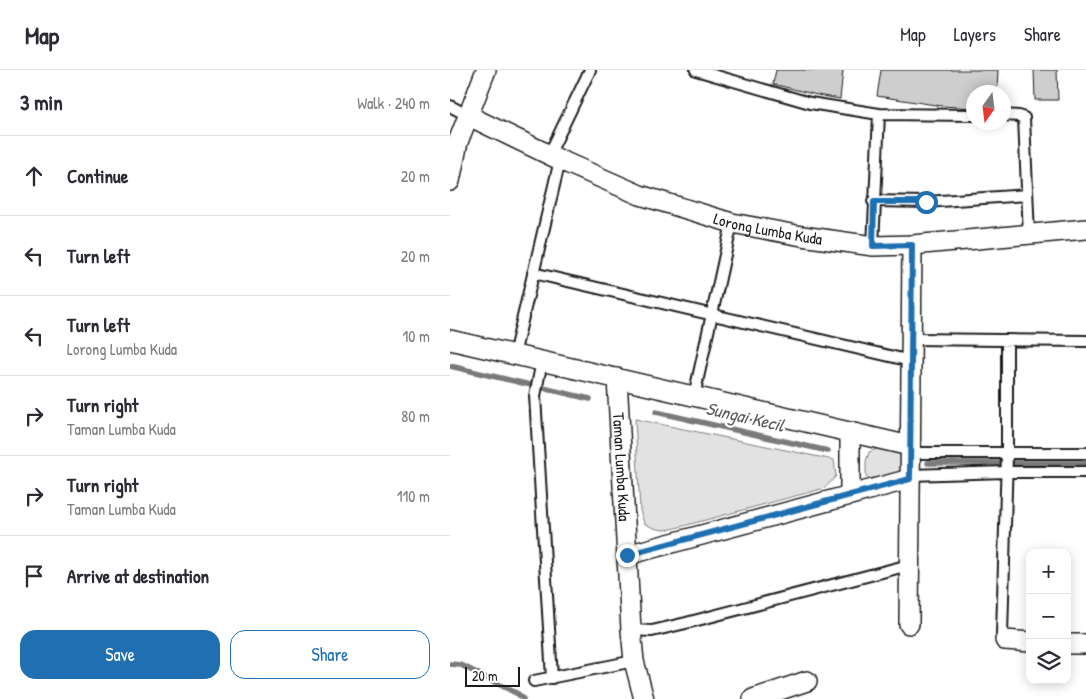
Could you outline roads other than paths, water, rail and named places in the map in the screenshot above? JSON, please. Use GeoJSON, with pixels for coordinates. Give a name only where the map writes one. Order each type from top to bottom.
{"type":"FeatureCollection","features":[{"type":"Feature","properties":{"kind":"street"},"geometry":{"type":"LineString","coordinates":[[450,181],[454,141],[470,116],[486,70]]}},
{"type":"Feature","properties":{"kind":"street","name":"Lorong Lumba Kuda"},"geometry":{"type":"LineString","coordinates":[[470,116],[554,158],[640,195],[732,223],[802,236],[873,246],[912,245],[1028,236],[1086,229]]}},
{"type":"Feature","properties":{"kind":"street"},"geometry":{"type":"LineString","coordinates":[[908,624],[912,245]]}},
{"type":"Feature","properties":{"kind":"street"},"geometry":{"type":"LineString","coordinates":[[450,340],[514,355],[541,368],[617,378],[850,432],[910,450]]}},
{"type":"Feature","properties":{"kind":"street","name":"Taman Lumba Kuda"},"geometry":{"type":"LineString","coordinates":[[617,378],[631,630],[634,661],[644,699]]}},
{"type":"Feature","properties":{"kind":"street"},"geometry":{"type":"LineString","coordinates":[[850,432],[850,495]]}},
{"type":"Feature","properties":{"kind":"street"},"geometry":{"type":"LineString","coordinates":[[627,555],[910,477]]}},
{"type":"Feature","properties":{"kind":"street"},"geometry":{"type":"LineString","coordinates":[[1005,640],[1026,642]]}},
{"type":"Feature","properties":{"kind":"street"},"geometry":{"type":"LineString","coordinates":[[1071,644],[1086,644]]}},
{"type":"Feature","properties":{"kind":"street"},"geometry":{"type":"LineString","coordinates":[[753,699],[807,681]]}},
{"type":"Feature","properties":{"kind":"lane"},"geometry":{"type":"LineString","coordinates":[[514,355],[533,273],[554,158],[590,70]]}},
{"type":"Feature","properties":{"kind":"lane"},"geometry":{"type":"LineString","coordinates":[[696,70],[810,103],[879,114],[966,115]]}},
{"type":"Feature","properties":{"kind":"lane"},"geometry":{"type":"LineString","coordinates":[[450,106],[470,116]]}},
{"type":"Feature","properties":{"kind":"lane"},"geometry":{"type":"LineString","coordinates":[[873,246],[879,114]]}},
{"type":"Feature","properties":{"kind":"lane"},"geometry":{"type":"LineString","coordinates":[[1011,115],[1024,118],[1028,236]]}},
{"type":"Feature","properties":{"kind":"lane"},"geometry":{"type":"LineString","coordinates":[[874,202],[926,202],[1027,195]]}},
{"type":"Feature","properties":{"kind":"lane"},"geometry":{"type":"LineString","coordinates":[[694,396],[732,223]]}},
{"type":"Feature","properties":{"kind":"lane"},"geometry":{"type":"LineString","coordinates":[[533,273],[911,361]]}},
{"type":"Feature","properties":{"kind":"lane"},"geometry":{"type":"LineString","coordinates":[[911,339],[1086,341]]}},
{"type":"Feature","properties":{"kind":"lane"},"geometry":{"type":"LineString","coordinates":[[1005,640],[1002,635],[1007,454],[1007,340]]}},
{"type":"Feature","properties":{"kind":"lane"},"geometry":{"type":"LineString","coordinates":[[541,368],[536,396],[552,678]]}},
{"type":"Feature","properties":{"kind":"lane"},"geometry":{"type":"LineString","coordinates":[[910,450],[1007,454],[1086,453]]}},
{"type":"Feature","properties":{"kind":"lane"},"geometry":{"type":"LineString","coordinates":[[910,477],[1006,472],[1086,472]]}},
{"type":"Feature","properties":{"kind":"lane"},"geometry":{"type":"LineString","coordinates":[[631,630],[652,631],[909,565]]}},
{"type":"Feature","properties":{"kind":"lane"},"geometry":{"type":"LineString","coordinates":[[534,681],[634,661]]}},
{"type":"Feature","properties":{"kind":"waterway","name":"Sungai Kecil"},"geometry":{"type":"LineString","coordinates":[[450,366],[590,399]]}},
{"type":"Feature","properties":{"kind":"waterway","name":"Sungai Kecil"},"geometry":{"type":"LineString","coordinates":[[656,412],[828,451]]}},
{"type":"Feature","properties":{"kind":"waterway","name":"Sungai Kecil"},"geometry":{"type":"LineString","coordinates":[[928,463],[1086,463]]}},
{"type":"Feature","properties":{"kind":"waterway","name":"Sungai Kecil"},"geometry":{"type":"LineString","coordinates":[[450,664],[461,665],[518,694],[523,699]]}}]}
